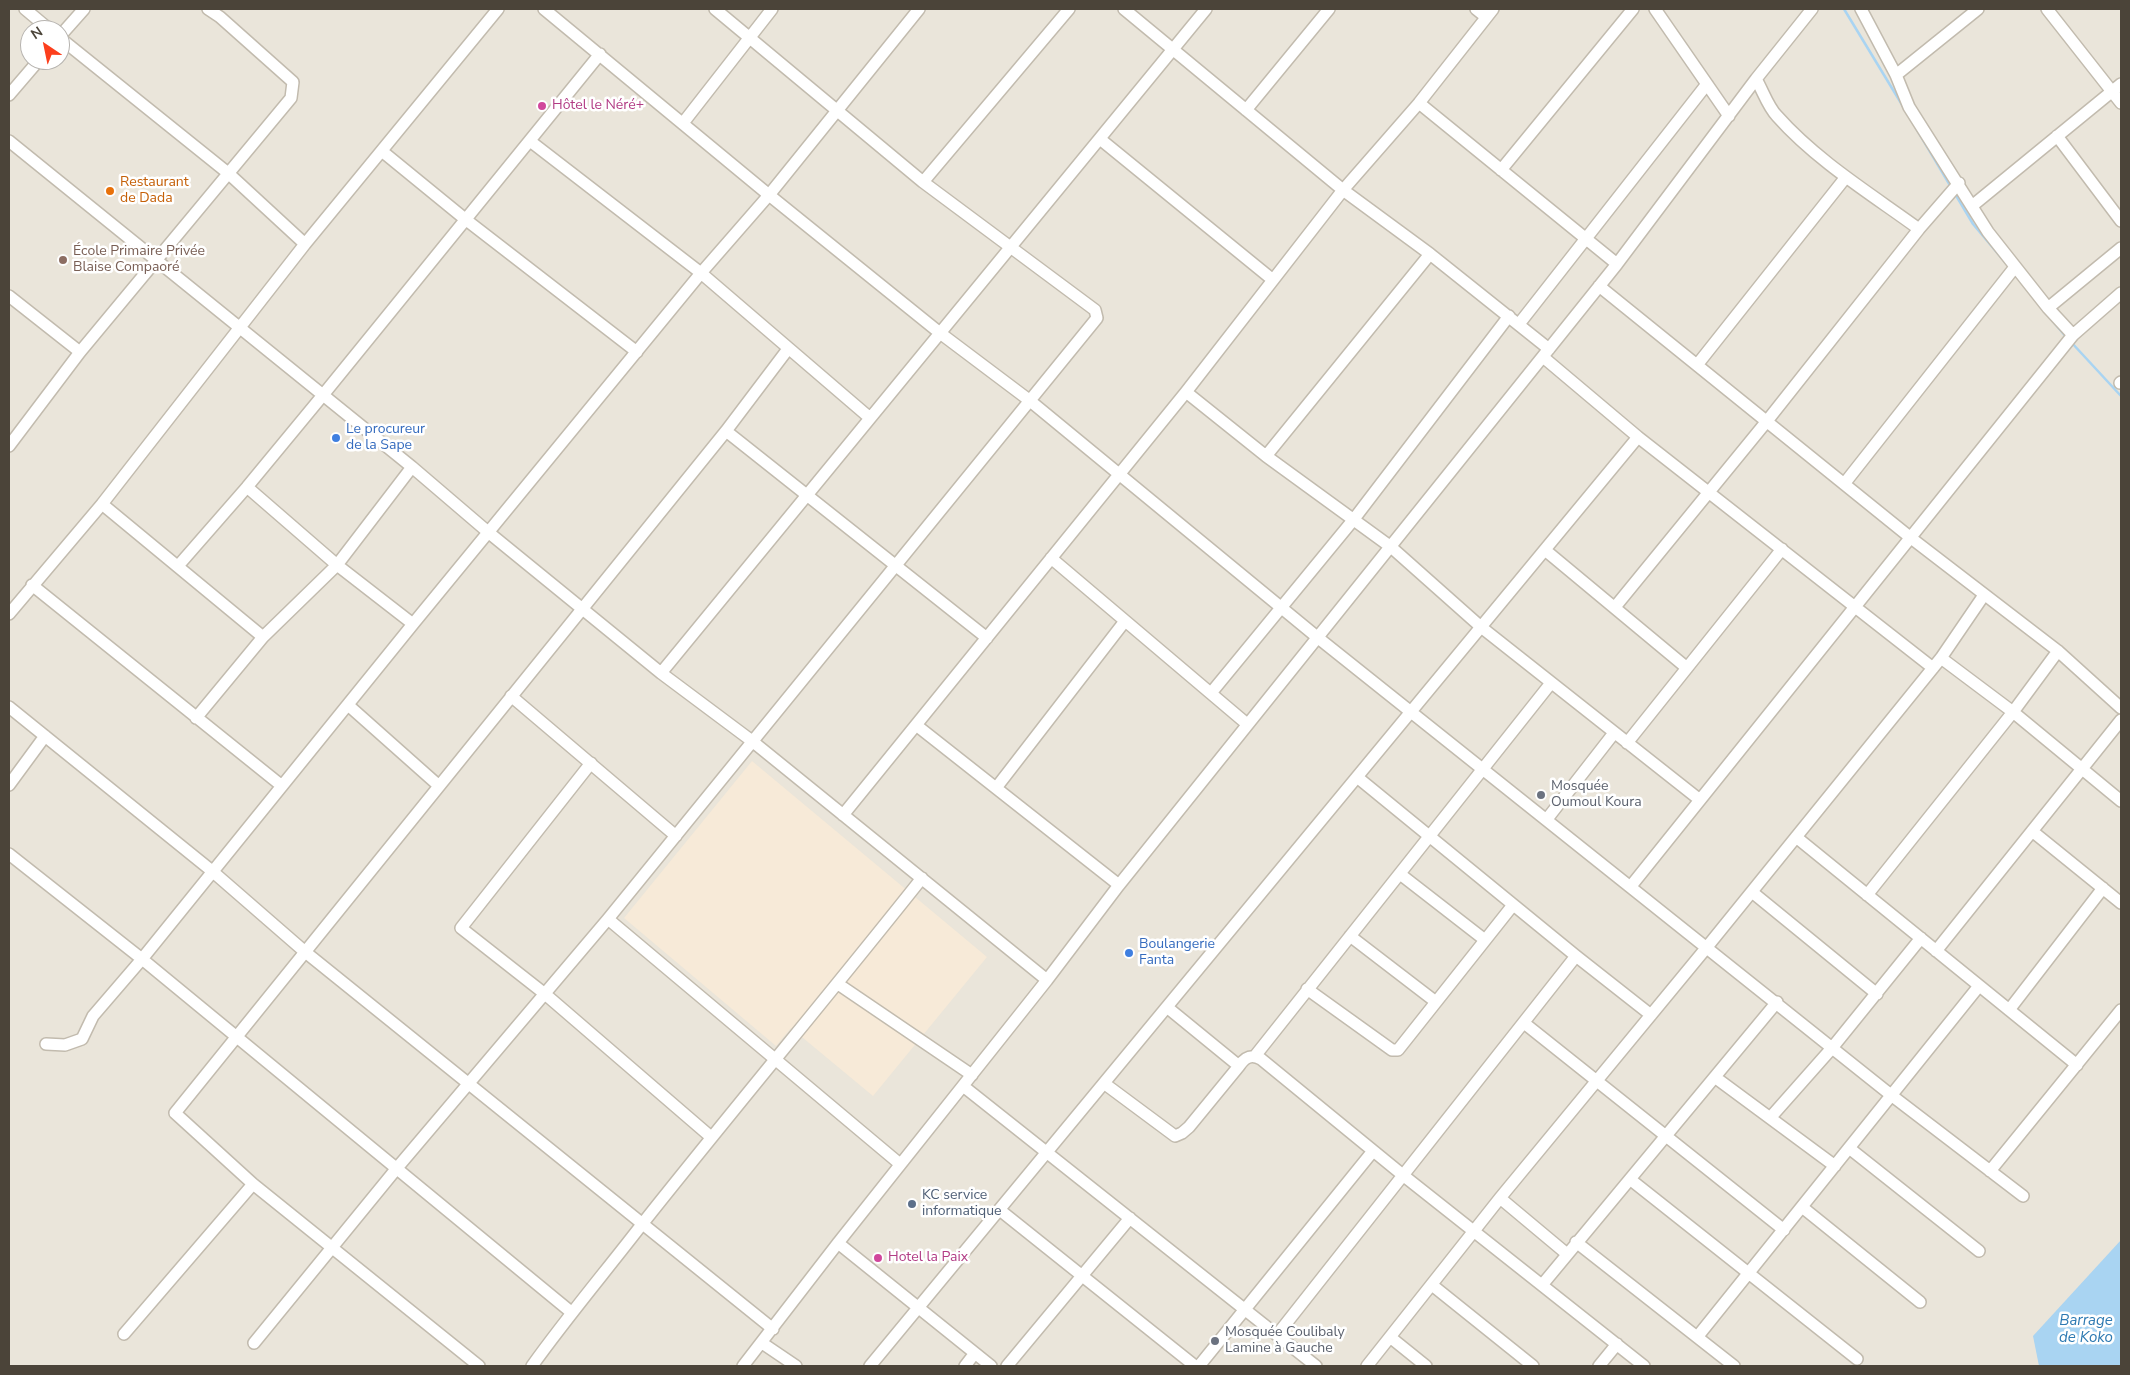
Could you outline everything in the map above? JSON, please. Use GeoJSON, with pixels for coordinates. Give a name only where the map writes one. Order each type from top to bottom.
{"type":"FeatureCollection","features":[{"type":"Feature","properties":{"kind":"street"},"geometry":{"type":"LineString","coordinates":[[25,9],[38,20]]}},
{"type":"Feature","properties":{"kind":"street"},"geometry":{"type":"LineString","coordinates":[[70,25],[84,9]]}},
{"type":"Feature","properties":{"kind":"street"},"geometry":{"type":"LineString","coordinates":[[11,438],[291,98],[292,82],[223,13],[208,9]]}},
{"type":"Feature","properties":{"kind":"street"},"geometry":{"type":"LineString","coordinates":[[9,614],[102,504],[305,244],[383,152],[498,9]]}},
{"type":"Feature","properties":{"kind":"street"},"geometry":{"type":"LineString","coordinates":[[544,9],[769,195],[940,333],[1029,400],[1317,637],[1777,1002],[1891,1095],[2023,1196]]}},
{"type":"Feature","properties":{"kind":"street"},"geometry":{"type":"LineString","coordinates":[[254,1343],[398,1168],[608,919],[1097,318],[1094,310],[923,182],[715,9]]}},
{"type":"Feature","properties":{"kind":"street"},"geometry":{"type":"LineString","coordinates":[[683,123],[772,9]]}},
{"type":"Feature","properties":{"kind":"street"},"geometry":{"type":"LineString","coordinates":[[46,1044],[64,1045],[82,1038],[93,1016],[142,959],[413,624],[701,273],[769,195],[919,9]]}},
{"type":"Feature","properties":{"kind":"street"},"geometry":{"type":"LineString","coordinates":[[923,182],[1069,9]]}},
{"type":"Feature","properties":{"kind":"street"},"geometry":{"type":"LineString","coordinates":[[1124,9],[1343,190],[1430,254],[1509,316],[1546,353],[1638,437],[1933,668]]}},
{"type":"Feature","properties":{"kind":"street"},"geometry":{"type":"LineString","coordinates":[[661,673],[1206,9]]}},
{"type":"Feature","properties":{"kind":"street"},"geometry":{"type":"LineString","coordinates":[[1246,110],[1329,9]]}},
{"type":"Feature","properties":{"kind":"street"},"geometry":{"type":"LineString","coordinates":[[843,815],[1186,392],[1343,190],[1490,13],[1476,9]]}},
{"type":"Feature","properties":{"kind":"street"},"geometry":{"type":"LineString","coordinates":[[1501,170],[1633,9]]}},
{"type":"Feature","properties":{"kind":"street"},"geometry":{"type":"LineString","coordinates":[[1655,9],[1729,116]]}},
{"type":"Feature","properties":{"kind":"street"},"geometry":{"type":"LineString","coordinates":[[743,1366],[773,1330],[900,1164],[1047,980],[1119,885],[1617,264],[1756,79],[1812,9]]}},
{"type":"Feature","properties":{"kind":"street"},"geometry":{"type":"LineString","coordinates":[[1862,9],[1896,74],[1909,107],[1988,232],[2048,308],[2073,335]]}},
{"type":"Feature","properties":{"kind":"street"},"geometry":{"type":"LineString","coordinates":[[1896,74],[1978,9]]}},
{"type":"Feature","properties":{"kind":"street"},"geometry":{"type":"LineString","coordinates":[[2048,9],[2121,103]]}},
{"type":"Feature","properties":{"kind":"street"},"geometry":{"type":"LineString","coordinates":[[70,45],[228,174],[305,244]]}},
{"type":"Feature","properties":{"kind":"street"},"geometry":{"type":"LineString","coordinates":[[178,566],[247,488],[323,396],[465,218],[600,54]]}},
{"type":"Feature","properties":{"kind":"street"},"geometry":{"type":"LineString","coordinates":[[9,95],[30,70]]}},
{"type":"Feature","properties":{"kind":"street"},"geometry":{"type":"LineString","coordinates":[[1756,79],[1776,115],[1811,148],[1846,177],[1919,229]]}},
{"type":"Feature","properties":{"kind":"street"},"geometry":{"type":"LineString","coordinates":[[1518,324],[1707,84]]}},
{"type":"Feature","properties":{"kind":"street"},"geometry":{"type":"LineString","coordinates":[[1972,206],[2121,84]]}},
{"type":"Feature","properties":{"kind":"street"},"geometry":{"type":"LineString","coordinates":[[1418,102],[1617,264]]}},
{"type":"Feature","properties":{"kind":"street"},"geometry":{"type":"LineString","coordinates":[[2057,136],[2121,221]]}},
{"type":"Feature","properties":{"kind":"street"},"geometry":{"type":"LineString","coordinates":[[1100,139],[1273,280]]}},
{"type":"Feature","properties":{"kind":"street"},"geometry":{"type":"LineString","coordinates":[[530,141],[701,273],[870,418]]}},
{"type":"Feature","properties":{"kind":"street"},"geometry":{"type":"LineString","coordinates":[[9,142],[412,467],[488,532],[661,673],[752,741],[1047,980]]}},
{"type":"Feature","properties":{"kind":"street"},"geometry":{"type":"LineString","coordinates":[[383,152],[637,352]]}},
{"type":"Feature","properties":{"kind":"street"},"geometry":{"type":"LineString","coordinates":[[1697,365],[1846,177]]}},
{"type":"Feature","properties":{"kind":"street"},"geometry":{"type":"LineString","coordinates":[[1616,607],[1919,229],[1959,184]]}},
{"type":"Feature","properties":{"kind":"street"},"geometry":{"type":"LineString","coordinates":[[2048,308],[2121,248]]}},
{"type":"Feature","properties":{"kind":"street"},"geometry":{"type":"LineString","coordinates":[[1266,456],[1430,254]]}},
{"type":"Feature","properties":{"kind":"street"},"geometry":{"type":"LineString","coordinates":[[1844,484],[2015,267]]}},
{"type":"Feature","properties":{"kind":"street"},"geometry":{"type":"LineString","coordinates":[[1599,286],[1911,538],[2058,651],[2121,708]]}},
{"type":"Feature","properties":{"kind":"street"},"geometry":{"type":"LineString","coordinates":[[1631,886],[2073,335],[2121,293]]}},
{"type":"Feature","properties":{"kind":"street"},"geometry":{"type":"LineString","coordinates":[[9,296],[80,352]]}},
{"type":"Feature","properties":{"kind":"street"},"geometry":{"type":"LineString","coordinates":[[1211,693],[1354,519],[1509,316]]}},
{"type":"Feature","properties":{"kind":"street"},"geometry":{"type":"LineString","coordinates":[[479,1366],[331,1249],[253,1184],[175,1113],[304,950],[726,430],[788,349]]}},
{"type":"Feature","properties":{"kind":"street"},"geometry":{"type":"LineString","coordinates":[[1186,392],[1266,456],[1391,547],[1481,627],[1700,800]]}},
{"type":"Feature","properties":{"kind":"street"},"geometry":{"type":"LineString","coordinates":[[726,430],[987,638]]}},
{"type":"Feature","properties":{"kind":"street"},"geometry":{"type":"LineString","coordinates":[[870,1366],[1001,1211],[1638,437]]}},
{"type":"Feature","properties":{"kind":"street"},"geometry":{"type":"LineString","coordinates":[[196,718],[263,637],[337,565],[412,467]]}},
{"type":"Feature","properties":{"kind":"street"},"geometry":{"type":"LineString","coordinates":[[247,488],[337,565],[413,624]]}},
{"type":"Feature","properties":{"kind":"street"},"geometry":{"type":"LineString","coordinates":[[102,504],[263,637]]}},
{"type":"Feature","properties":{"kind":"street"},"geometry":{"type":"LineString","coordinates":[[1627,743],[1782,549]]}},
{"type":"Feature","properties":{"kind":"street"},"geometry":{"type":"LineString","coordinates":[[1545,550],[1616,607],[1687,668]]}},
{"type":"Feature","properties":{"kind":"street"},"geometry":{"type":"LineString","coordinates":[[1052,558],[1248,724]]}},
{"type":"Feature","properties":{"kind":"street"},"geometry":{"type":"LineString","coordinates":[[32,585],[282,786]]}},
{"type":"Feature","properties":{"kind":"street"},"geometry":{"type":"LineString","coordinates":[[1367,1366],[1500,1198],[1752,892],[1933,668],[1984,595]]}},
{"type":"Feature","properties":{"kind":"street"},"geometry":{"type":"LineString","coordinates":[[996,788],[1126,621]]}},
{"type":"Feature","properties":{"kind":"street"},"geometry":{"type":"LineString","coordinates":[[1867,895],[2013,712],[2058,651]]}},
{"type":"Feature","properties":{"kind":"street"},"geometry":{"type":"LineString","coordinates":[[1940,658],[2013,712],[2121,801]]}},
{"type":"Feature","properties":{"kind":"street"},"geometry":{"type":"LineString","coordinates":[[1254,1056],[1400,874],[1482,767],[1551,683]]}},
{"type":"Feature","properties":{"kind":"street"},"geometry":{"type":"LineString","coordinates":[[511,696],[676,836]]}},
{"type":"Feature","properties":{"kind":"street"},"geometry":{"type":"LineString","coordinates":[[348,705],[438,785]]}},
{"type":"Feature","properties":{"kind":"street"},"geometry":{"type":"LineString","coordinates":[[9,707],[212,871],[304,950],[773,1330]]}},
{"type":"Feature","properties":{"kind":"street"},"geometry":{"type":"LineString","coordinates":[[1936,951],[2121,720]]}},
{"type":"Feature","properties":{"kind":"street"},"geometry":{"type":"LineString","coordinates":[[916,725],[1119,885]]}},
{"type":"Feature","properties":{"kind":"street"},"geometry":{"type":"LineString","coordinates":[[1547,819],[1614,733]]}},
{"type":"Feature","properties":{"kind":"street"},"geometry":{"type":"LineString","coordinates":[[9,785],[45,736]]}},
{"type":"Feature","properties":{"kind":"street"},"geometry":{"type":"LineString","coordinates":[[591,763],[462,928],[545,994],[711,1137]]}},
{"type":"Feature","properties":{"kind":"street"},"geometry":{"type":"LineString","coordinates":[[1357,777],[1651,1015]]}},
{"type":"Feature","properties":{"kind":"street"},"geometry":{"type":"LineString","coordinates":[[2032,831],[2121,903]]}},
{"type":"Feature","properties":{"kind":"street"},"geometry":{"type":"LineString","coordinates":[[1796,837],[2077,1065]]}},
{"type":"Feature","properties":{"kind":"street"},"geometry":{"type":"LineString","coordinates":[[9,854],[142,959],[571,1312]]}},
{"type":"Feature","properties":{"kind":"street"},"geometry":{"type":"LineString","coordinates":[[1400,874],[1485,940]]}},
{"type":"Feature","properties":{"kind":"street"},"geometry":{"type":"LineString","coordinates":[[532,1366],[571,1312],[922,878]]}},
{"type":"Feature","properties":{"kind":"street"},"geometry":{"type":"LineString","coordinates":[[2009,1010],[2103,888]]}},
{"type":"Feature","properties":{"kind":"street"},"geometry":{"type":"LineString","coordinates":[[1752,892],[1877,994]]}},
{"type":"Feature","properties":{"kind":"street"},"geometry":{"type":"LineString","coordinates":[[1307,989],[1392,1050],[1398,1050],[1513,905]]}},
{"type":"Feature","properties":{"kind":"street"},"geometry":{"type":"LineString","coordinates":[[608,919],[900,1164]]}},
{"type":"Feature","properties":{"kind":"street"},"geometry":{"type":"LineString","coordinates":[[1350,936],[1436,1002]]}},
{"type":"Feature","properties":{"kind":"street"},"geometry":{"type":"LineString","coordinates":[[1770,1118],[1877,994],[1920,938]]}},
{"type":"Feature","properties":{"kind":"street"},"geometry":{"type":"LineString","coordinates":[[1277,1335],[1576,956]]}},
{"type":"Feature","properties":{"kind":"street"},"geometry":{"type":"LineString","coordinates":[[838,984],[972,1075]]}},
{"type":"Feature","properties":{"kind":"street"},"geometry":{"type":"LineString","coordinates":[[1698,1336],[1979,986]]}},
{"type":"Feature","properties":{"kind":"street"},"geometry":{"type":"LineString","coordinates":[[1542,1285],[1576,1242],[1631,1180],[1716,1078],[1777,1002]]}},
{"type":"Feature","properties":{"kind":"street"},"geometry":{"type":"LineString","coordinates":[[1168,1008],[1239,1066]]}},
{"type":"Feature","properties":{"kind":"street"},"geometry":{"type":"LineString","coordinates":[[1990,1171],[2121,1010]]}},
{"type":"Feature","properties":{"kind":"street"},"geometry":{"type":"LineString","coordinates":[[1524,1023],[1784,1230]]}},
{"type":"Feature","properties":{"kind":"street"},"geometry":{"type":"LineString","coordinates":[[1105,1084],[1175,1136],[1182,1134],[1189,1127],[1244,1058],[1254,1056],[1261,1059],[1404,1176],[1644,1366]]}},
{"type":"Feature","properties":{"kind":"street"},"geometry":{"type":"LineString","coordinates":[[1716,1078],[1835,1166]]}},
{"type":"Feature","properties":{"kind":"street"},"geometry":{"type":"LineString","coordinates":[[963,1086],[1316,1366]]}},
{"type":"Feature","properties":{"kind":"street"},"geometry":{"type":"LineString","coordinates":[[1849,1148],[1979,1251]]}},
{"type":"Feature","properties":{"kind":"street"},"geometry":{"type":"LineString","coordinates":[[1199,1366],[1373,1151]]}},
{"type":"Feature","properties":{"kind":"street"},"geometry":{"type":"LineString","coordinates":[[1631,1180],[1857,1359]]}},
{"type":"Feature","properties":{"kind":"street"},"geometry":{"type":"LineString","coordinates":[[124,1334],[253,1184]]}},
{"type":"Feature","properties":{"kind":"street"},"geometry":{"type":"LineString","coordinates":[[1500,1198],[1567,1254]]}},
{"type":"Feature","properties":{"kind":"street"},"geometry":{"type":"LineString","coordinates":[[1802,1207],[1920,1302]]}},
{"type":"Feature","properties":{"kind":"street"},"geometry":{"type":"LineString","coordinates":[[1001,1211],[1195,1366]]}},
{"type":"Feature","properties":{"kind":"street"},"geometry":{"type":"LineString","coordinates":[[1007,1366],[1130,1218]]}},
{"type":"Feature","properties":{"kind":"street"},"geometry":{"type":"LineString","coordinates":[[1576,1242],[1734,1366]]}},
{"type":"Feature","properties":{"kind":"street"},"geometry":{"type":"LineString","coordinates":[[838,1243],[991,1366]]}},
{"type":"Feature","properties":{"kind":"street"},"geometry":{"type":"LineString","coordinates":[[1432,1284],[1534,1366]]}},
{"type":"Feature","properties":{"kind":"street"},"geometry":{"type":"LineString","coordinates":[[1390,1337],[1426,1366]]}},
{"type":"Feature","properties":{"kind":"street"},"geometry":{"type":"LineString","coordinates":[[762,1343],[796,1366]]}},
{"type":"Feature","properties":{"kind":"street"},"geometry":{"type":"LineString","coordinates":[[1599,1366],[1617,1344]]}},
{"type":"Feature","properties":{"kind":"street"},"geometry":{"type":"LineString","coordinates":[[965,1366],[975,1354]]}},
{"type":"Feature","properties":{"kind":"shaded area"},"geometry":{"type":"Polygon","coordinates":[[[9,9],[2121,9],[2121,1366],[9,1366],[9,9]]]}},
{"type":"Feature","properties":{"kind":"shaded area"},"geometry":{"type":"Polygon","coordinates":[[[752,761],[987,957],[873,1096],[791,1028],[776,1046],[624,918],[752,761]]]}},
{"type":"Feature","properties":{"kind":"water","name":"Barrage de Koko"},"geometry":{"type":"Polygon","coordinates":[[[2121,1240],[2121,1366],[2039,1366],[2033,1336],[2121,1240]]]}},
{"type":"Feature","properties":{"kind":"waterway"},"geometry":{"type":"LineString","coordinates":[[1844,9],[1904,108]]}},
{"type":"Feature","properties":{"kind":"waterway"},"geometry":{"type":"LineString","coordinates":[[1916,128],[1951,187]]}},
{"type":"Feature","properties":{"kind":"waterway"},"geometry":{"type":"LineString","coordinates":[[1954,192],[1973,224],[2010,268]]}},
{"type":"Feature","properties":{"kind":"waterway"},"geometry":{"type":"LineString","coordinates":[[2051,319],[2067,338]]}},
{"type":"Feature","properties":{"kind":"waterway"},"geometry":{"type":"LineString","coordinates":[[2071,342],[2121,396]]}},
{"type":"Feature","properties":{"kind":"place","name":"Hôtel le Néré+"},"geometry":{"type":"Point","coordinates":[542,106]}},
{"type":"Feature","properties":{"kind":"place","name":"Restaurant de Dada"},"geometry":{"type":"Point","coordinates":[110,191]}},
{"type":"Feature","properties":{"kind":"place","name":"École Primaire Privée Blaise Compaoré"},"geometry":{"type":"Point","coordinates":[63,260]}},
{"type":"Feature","properties":{"kind":"place","name":"Le procureur de la Sape"},"geometry":{"type":"Point","coordinates":[336,438]}},
{"type":"Feature","properties":{"kind":"place","name":"Mosquée Oumoul Koura"},"geometry":{"type":"Point","coordinates":[1541,795]}},
{"type":"Feature","properties":{"kind":"place","name":"Boulangerie Fanta"},"geometry":{"type":"Point","coordinates":[1129,953]}},
{"type":"Feature","properties":{"kind":"place","name":"KC service informatique"},"geometry":{"type":"Point","coordinates":[912,1204]}},
{"type":"Feature","properties":{"kind":"place","name":"Hotel la Paix"},"geometry":{"type":"Point","coordinates":[878,1258]}},
{"type":"Feature","properties":{"kind":"place","name":"Mosquée Coulibaly Lamine à Gauche"},"geometry":{"type":"Point","coordinates":[1215,1341]}}]}
